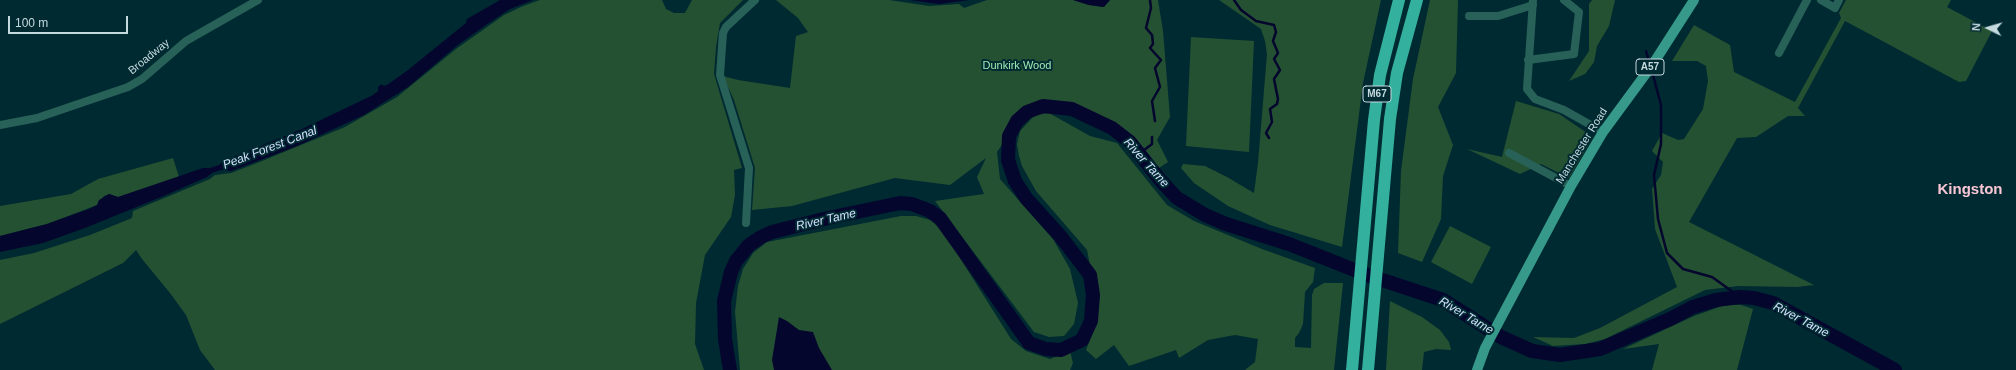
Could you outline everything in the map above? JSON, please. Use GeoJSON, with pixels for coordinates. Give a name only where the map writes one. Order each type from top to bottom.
{"type":"FeatureCollection","features":[{"type":"Feature","properties":{"kind":"highway","name":"M67"},"geometry":{"type":"LineString","coordinates":[[1345,370],[1380,74],[1399,0]]}},
{"type":"Feature","properties":{"kind":"highway","name":"M67"},"geometry":{"type":"LineString","coordinates":[[1368,370],[1390,119],[1397,73],[1417,0]]}},
{"type":"Feature","properties":{"kind":"highway","name":"M67"},"geometry":{"type":"LineString","coordinates":[[1375,370],[1384,185]]}},
{"type":"Feature","properties":{"kind":"highway","name":"M67"},"geometry":{"type":"LineString","coordinates":[[1352,370],[1367,190]]}},
{"type":"Feature","properties":{"kind":"main road","name":"Manchester Road"},"geometry":{"type":"LineString","coordinates":[[1477,370],[1485,348],[1505,313],[1571,186],[1603,132],[1653,64],[1694,0]]}},
{"type":"Feature","properties":{"kind":"street","name":"Broadway"},"geometry":{"type":"LineString","coordinates":[[0,125],[37,118],[128,87],[142,79],[186,41],[258,0]]}},
{"type":"Feature","properties":{"kind":"street"},"geometry":{"type":"LineString","coordinates":[[746,223],[749,168],[720,75],[723,33],[726,27],[755,0]]}},
{"type":"Feature","properties":{"kind":"street"},"geometry":{"type":"LineString","coordinates":[[1528,60],[1574,54],[1579,12],[1564,0]]}},
{"type":"Feature","properties":{"kind":"street"},"geometry":{"type":"LineString","coordinates":[[1779,53],[1807,0]]}},
{"type":"Feature","properties":{"kind":"street"},"geometry":{"type":"LineString","coordinates":[[1821,0],[1835,8],[1839,0]]}},
{"type":"Feature","properties":{"kind":"street"},"geometry":{"type":"LineString","coordinates":[[1469,16],[1498,16],[1533,2],[1527,89],[1534,99],[1564,110],[1603,132]]}},
{"type":"Feature","properties":{"kind":"street"},"geometry":{"type":"LineString","coordinates":[[1509,153],[1571,186]]}},
{"type":"Feature","properties":{"kind":"green space"},"geometry":{"type":"Polygon","coordinates":[[[540,0],[662,0],[666,9],[674,13],[685,13],[692,0],[743,0],[720,23],[716,47],[714,74],[742,168],[734,170],[735,195],[731,217],[705,255],[696,303],[695,344],[704,370],[215,370],[200,350],[186,315],[136,250],[123,263],[0,324],[0,260],[34,253],[90,235],[132,218],[133,211],[210,179],[215,175],[231,173],[345,127],[397,97],[456,49],[504,15],[540,0]]]}},
{"type":"Feature","properties":{"kind":"green space","name":"Dunkirk Wood"},"geometry":{"type":"Polygon","coordinates":[[[776,0],[889,0],[929,6],[959,4],[964,8],[987,0],[1073,0],[1089,5],[1103,7],[1110,0],[1158,0],[1163,31],[1170,117],[1157,140],[1168,162],[1153,172],[1130,142],[1112,128],[1072,109],[1043,106],[1022,116],[997,152],[1000,179],[1053,239],[1070,269],[1078,303],[1074,324],[1064,336],[1049,337],[1034,332],[935,201],[984,194],[977,177],[986,158],[950,185],[895,178],[792,206],[752,210],[755,168],[734,100],[723,76],[738,80],[790,88],[796,36],[808,32],[798,18],[776,0]]]}},
{"type":"Feature","properties":{"kind":"green space"},"geometry":{"type":"Polygon","coordinates":[[[1219,0],[1381,0],[1363,83],[1342,247],[1270,225],[1228,206],[1194,183],[1181,168],[1183,164],[1205,166],[1254,193],[1267,54],[1265,41],[1261,29],[1219,0]]]}},
{"type":"Feature","properties":{"kind":"green space"},"geometry":{"type":"Polygon","coordinates":[[[1430,0],[1458,0],[1456,73],[1438,107],[1453,145],[1443,176],[1441,219],[1422,262],[1398,253],[1401,171],[1413,79],[1430,0]]]}},
{"type":"Feature","properties":{"kind":"green space"},"geometry":{"type":"Polygon","coordinates":[[[1592,0],[1615,0],[1609,26],[1597,46],[1594,62],[1585,74],[1569,81],[1589,51],[1589,4],[1592,0]]]}},
{"type":"Feature","properties":{"kind":"green space"},"geometry":{"type":"Polygon","coordinates":[[[1846,0],[1951,0],[1947,7],[1992,31],[1966,81],[1959,82],[1845,21],[1798,108],[1805,116],[1788,116],[1756,137],[1737,138],[1689,222],[1814,285],[1797,287],[1738,286],[1705,290],[1605,339],[1585,344],[1553,346],[1533,337],[1574,338],[1600,328],[1677,287],[1655,229],[1652,189],[1661,175],[1663,162],[1652,151],[1662,133],[1678,140],[1684,139],[1703,109],[1708,81],[1706,66],[1697,61],[1672,61],[1694,25],[1730,45],[1734,72],[1795,102],[1841,18],[1839,13],[1846,0]]]}},
{"type":"Feature","properties":{"kind":"green space"},"geometry":{"type":"Polygon","coordinates":[[[1191,37],[1254,41],[1249,152],[1186,146],[1191,37]]]}},
{"type":"Feature","properties":{"kind":"green space"},"geometry":{"type":"Polygon","coordinates":[[[1516,101],[1559,114],[1593,137],[1569,178],[1541,164],[1520,174],[1467,149],[1502,157],[1516,101]]]}},
{"type":"Feature","properties":{"kind":"green space"},"geometry":{"type":"Polygon","coordinates":[[[1049,113],[1090,136],[1117,143],[1167,205],[1194,221],[1262,249],[1315,268],[1313,282],[1305,292],[1303,324],[1295,338],[1295,347],[1311,348],[1312,295],[1314,289],[1324,283],[1343,283],[1334,370],[1245,370],[1255,362],[1258,339],[1235,335],[1208,340],[1179,358],[1176,350],[1129,366],[1114,345],[1096,359],[1086,350],[1095,328],[1097,300],[1087,250],[1036,191],[1022,166],[1017,144],[1020,131],[1035,115],[1049,113]]]}},
{"type":"Feature","properties":{"kind":"green space"},"geometry":{"type":"Polygon","coordinates":[[[173,158],[179,177],[118,197],[109,194],[104,196],[97,205],[47,224],[0,236],[0,206],[71,194],[98,179],[173,158]]]}},
{"type":"Feature","properties":{"kind":"green space"},"geometry":{"type":"Polygon","coordinates":[[[901,216],[916,216],[930,220],[943,231],[1011,339],[1026,351],[1050,359],[1070,351],[1073,363],[1070,370],[740,370],[735,312],[738,286],[743,269],[753,253],[767,242],[901,216]]]}},
{"type":"Feature","properties":{"kind":"green space"},"geometry":{"type":"Polygon","coordinates":[[[1450,226],[1491,247],[1472,284],[1431,262],[1450,226]]]}},
{"type":"Feature","properties":{"kind":"green space"},"geometry":{"type":"Polygon","coordinates":[[[1390,301],[1422,317],[1440,330],[1449,342],[1451,350],[1436,349],[1424,352],[1422,370],[1386,370],[1390,301]]]}},
{"type":"Feature","properties":{"kind":"green space"},"geometry":{"type":"Polygon","coordinates":[[[1725,305],[1741,305],[1753,309],[1737,370],[1652,370],[1659,344],[1623,349],[1694,316],[1725,305]]]}},
{"type":"Feature","properties":{"kind":"water","name":"Peak Forest Canal"},"geometry":{"type":"Polygon","coordinates":[[[500,0],[533,0],[510,9],[486,25],[459,44],[408,87],[364,115],[297,146],[231,171],[221,170],[212,173],[207,177],[166,195],[85,228],[43,243],[0,252],[0,236],[47,224],[89,209],[97,205],[99,200],[109,194],[118,197],[203,168],[210,168],[219,165],[223,161],[300,130],[373,95],[378,91],[378,87],[382,84],[383,86],[387,85],[408,70],[466,23],[467,19],[500,0]]]}},
{"type":"Feature","properties":{"kind":"water"},"geometry":{"type":"Polygon","coordinates":[[[909,0],[969,0],[939,4],[909,0]]]}},
{"type":"Feature","properties":{"kind":"water"},"geometry":{"type":"Polygon","coordinates":[[[1073,0],[1110,0],[1104,7],[1089,5],[1073,0]]]}},
{"type":"Feature","properties":{"kind":"water"},"geometry":{"type":"Polygon","coordinates":[[[779,317],[799,330],[813,332],[819,348],[832,370],[774,370],[772,360],[779,317]]]}},
{"type":"Feature","properties":{"kind":"waterway"},"geometry":{"type":"LineString","coordinates":[[1150,0],[1151,8],[1146,28],[1152,35],[1153,44],[1150,48],[1161,60],[1155,68],[1160,87],[1152,101],[1155,121]]}},
{"type":"Feature","properties":{"kind":"waterway"},"geometry":{"type":"LineString","coordinates":[[1234,0],[1241,10],[1256,21],[1274,25],[1276,32],[1273,41],[1278,53],[1274,59],[1280,70],[1274,79],[1278,99],[1277,104],[1270,109],[1272,122],[1266,133],[1269,138]]}},
{"type":"Feature","properties":{"kind":"waterway"},"geometry":{"type":"LineString","coordinates":[[1646,51],[1648,58]]}},
{"type":"Feature","properties":{"kind":"waterway"},"geometry":{"type":"LineString","coordinates":[[1653,75],[1661,105],[1661,144],[1654,175],[1658,219],[1667,253],[1683,269],[1712,277],[1740,297]]}},
{"type":"Feature","properties":{"kind":"waterway","name":"River Tame"},"geometry":{"type":"LineString","coordinates":[[730,370],[725,339],[724,301],[731,272],[736,261],[749,245],[772,232],[828,218],[900,203],[912,204],[930,211],[940,218],[1029,343],[1046,349],[1061,350],[1082,340],[1091,321],[1093,295],[1090,275],[1061,237],[1026,198],[1015,181],[1008,160],[1009,136],[1017,121],[1027,112],[1043,106],[1072,109],[1112,128],[1130,142],[1161,181],[1177,198],[1205,215],[1226,224],[1289,244],[1367,275],[1443,300],[1501,337],[1532,351],[1560,355],[1600,349],[1670,319],[1693,307],[1716,300],[1740,297],[1754,298],[1773,303],[1895,370]]}},
{"type":"Feature","properties":{"kind":"waterway"},"geometry":{"type":"LineString","coordinates":[[1139,154],[1152,144],[1152,137]]}},
{"type":"Feature","properties":{"kind":"district","name":"Kingston"},"geometry":{"type":"Point","coordinates":[1970,190]}}]}
